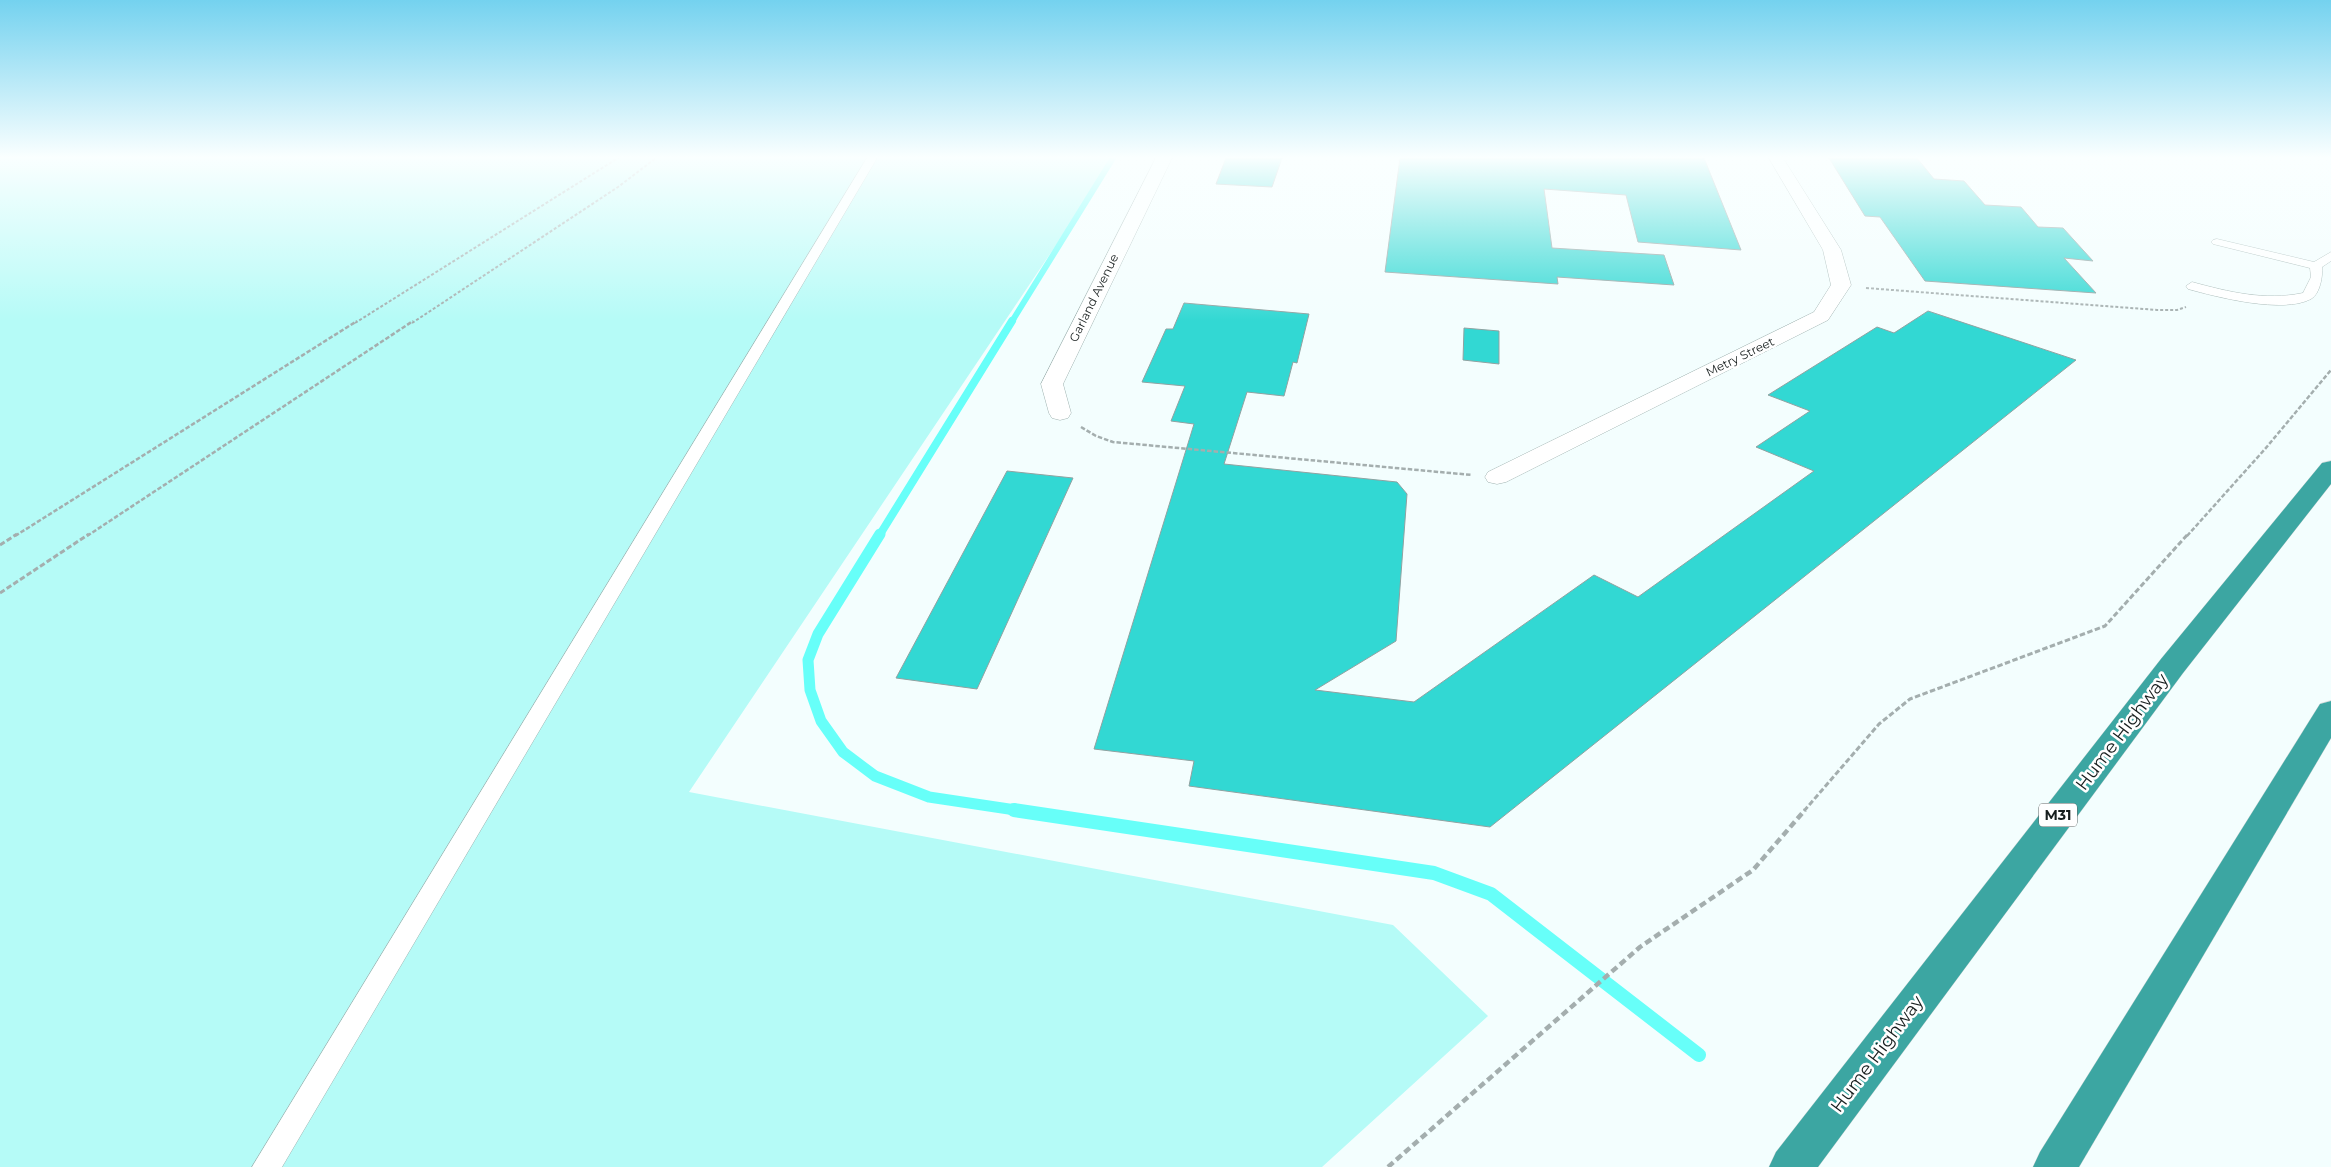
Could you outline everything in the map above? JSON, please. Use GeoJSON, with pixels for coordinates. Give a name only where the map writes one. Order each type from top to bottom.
{"type":"FeatureCollection","features":[{"type":"Feature","properties":{"kind":"highway","name":"Hume Highway"},"geometry":{"type":"LineString","coordinates":[[1791,1167],[2172,666],[2331,468]]}},
{"type":"Feature","properties":{"kind":"highway"},"geometry":{"type":"LineString","coordinates":[[2055,1167],[2331,712]]}},
{"type":"Feature","properties":{"kind":"street","name":"Garland Avenue"},"geometry":{"type":"LineString","coordinates":[[1060,413],[1052,384],[1137,212]]}},
{"type":"Feature","properties":{"kind":"street","name":"Metry Street"},"geometry":{"type":"LineString","coordinates":[[1497,477],[1821,316],[1841,285],[1832,250],[1809,212]]}},
{"type":"Feature","properties":{"kind":"lane"},"geometry":{"type":"LineString","coordinates":[[266,1167],[839,212]]}},
{"type":"Feature","properties":{"kind":"lane"},"geometry":{"type":"LineString","coordinates":[[2217,242],[2316,266]]}},
{"type":"Feature","properties":{"kind":"lane"},"geometry":{"type":"LineString","coordinates":[[2316,266],[2331,255]]}},
{"type":"Feature","properties":{"kind":"lane"},"geometry":{"type":"LineString","coordinates":[[2192,286],[2226,296],[2257,301],[2293,300],[2308,296],[2318,278],[2316,266]]}},
{"type":"Feature","properties":{"kind":"path"},"geometry":{"type":"LineString","coordinates":[[0,544],[531,212]]}},
{"type":"Feature","properties":{"kind":"path"},"geometry":{"type":"LineString","coordinates":[[0,593],[580,212]]}},
{"type":"Feature","properties":{"kind":"path"},"geometry":{"type":"LineString","coordinates":[[1887,290],[2158,310]]}},
{"type":"Feature","properties":{"kind":"path"},"geometry":{"type":"LineString","coordinates":[[1388,1167],[1640,947],[1753,870],[1879,724],[1910,699],[2105,626],[2265,449],[2331,370]]}},
{"type":"Feature","properties":{"kind":"path"},"geometry":{"type":"LineString","coordinates":[[1060,413],[1096,436],[1113,442],[1497,477]]}},
{"type":"Feature","properties":{"kind":"shaded area"},"geometry":{"type":"Polygon","coordinates":[[[0,212],[1078,212],[689,792],[1393,925],[1488,1016],[1322,1167],[0,1167],[0,212]]]}},
{"type":"Feature","properties":{"kind":"building"},"geometry":{"type":"Polygon","coordinates":[[[1393,212],[1547,212],[1552,248],[1664,255],[1674,285],[1557,277],[1558,284],[1385,272],[1393,212]]]}},
{"type":"Feature","properties":{"kind":"building"},"geometry":{"type":"Polygon","coordinates":[[[1630,212],[1726,212],[1741,250],[1638,242],[1630,212]]]}},
{"type":"Feature","properties":{"kind":"building"},"geometry":{"type":"Polygon","coordinates":[[[1863,212],[2026,212],[2038,227],[2063,228],[2093,261],[2064,258],[2096,293],[1925,281],[1880,217],[1865,216],[1863,212]]]}},
{"type":"Feature","properties":{"kind":"building"},"geometry":{"type":"Polygon","coordinates":[[[1184,303],[1309,314],[1297,363],[1293,362],[1284,396],[1247,392],[1224,464],[1397,482],[1407,494],[1396,641],[1315,690],[1414,702],[1594,575],[1638,597],[1814,471],[1756,447],[1810,411],[1768,395],[1877,327],[1894,333],[1928,311],[2076,360],[1490,827],[1189,786],[1194,761],[1094,749],[1194,424],[1171,421],[1185,386],[1142,382],[1166,329],[1173,329],[1184,303]]]}},
{"type":"Feature","properties":{"kind":"building"},"geometry":{"type":"Polygon","coordinates":[[[1464,328],[1499,331],[1499,364],[1463,360],[1464,328]]]}},
{"type":"Feature","properties":{"kind":"building"},"geometry":{"type":"Polygon","coordinates":[[[1007,471],[1073,478],[977,689],[896,678],[1007,471]]]}},
{"type":"Feature","properties":{"kind":"waterway"},"geometry":{"type":"LineString","coordinates":[[1011,323],[1079,212]]}},
{"type":"Feature","properties":{"kind":"waterway"},"geometry":{"type":"LineString","coordinates":[[879,536],[1012,321]]}},
{"type":"Feature","properties":{"kind":"waterway"},"geometry":{"type":"LineString","coordinates":[[880,534],[818,634],[808,660],[810,690],[821,721],[843,752],[875,776],[929,797],[1022,811]]}},
{"type":"Feature","properties":{"kind":"waterway"},"geometry":{"type":"LineString","coordinates":[[1014,810],[1434,873],[1491,894],[1699,1055]]}}]}
